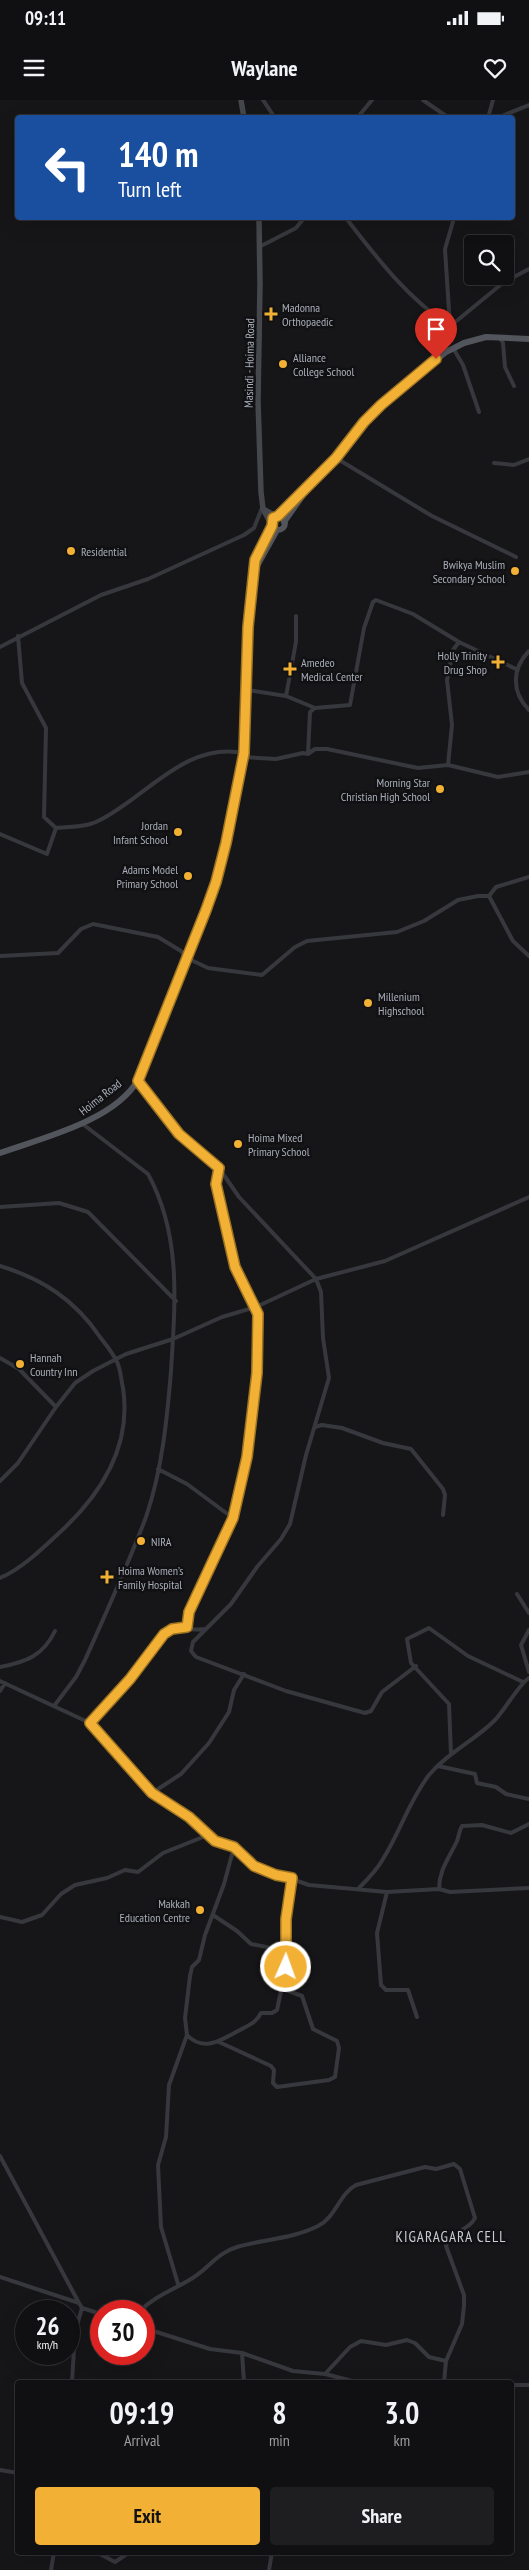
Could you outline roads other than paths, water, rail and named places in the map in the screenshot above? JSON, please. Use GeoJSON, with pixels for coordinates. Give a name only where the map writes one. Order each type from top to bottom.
{"type":"FeatureCollection","features":[{"type":"Feature","properties":{"kind":"main road"},"geometry":{"type":"LineString","coordinates":[[241,100],[244,115]]}},
{"type":"Feature","properties":{"kind":"main road","name":"Masindi - Hoima Road"},"geometry":{"type":"LineString","coordinates":[[259,220],[258,401],[263,506],[273,527]]}},
{"type":"Feature","properties":{"kind":"main road"},"geometry":{"type":"LineString","coordinates":[[307,490],[273,518],[273,527],[283,528],[284,522],[307,490],[336,458],[364,422],[381,405],[450,350],[473,340],[499,336],[529,339]]}},
{"type":"Feature","properties":{"kind":"main road"},"geometry":{"type":"LineString","coordinates":[[263,506],[284,522]]}},
{"type":"Feature","properties":{"kind":"main road","name":"Hoima Road"},"geometry":{"type":"LineString","coordinates":[[0,1153],[84,1125],[119,1100],[138,1081],[216,882],[244,755],[250,610],[254,572],[273,527]]}},
{"type":"Feature","properties":{"kind":"street"},"geometry":{"type":"LineString","coordinates":[[263,100],[273,115]]}},
{"type":"Feature","properties":{"kind":"street"},"geometry":{"type":"LineString","coordinates":[[359,115],[372,100]]}},
{"type":"Feature","properties":{"kind":"street"},"geometry":{"type":"LineString","coordinates":[[423,100],[445,115]]}},
{"type":"Feature","properties":{"kind":"street"},"geometry":{"type":"LineString","coordinates":[[489,115],[493,100]]}},
{"type":"Feature","properties":{"kind":"street"},"geometry":{"type":"LineString","coordinates":[[504,115],[529,105]]}},
{"type":"Feature","properties":{"kind":"street"},"geometry":{"type":"LineString","coordinates":[[259,248],[296,228],[302,220]]}},
{"type":"Feature","properties":{"kind":"street"},"geometry":{"type":"LineString","coordinates":[[348,220],[388,270],[418,303],[448,327]]}},
{"type":"Feature","properties":{"kind":"street"},"geometry":{"type":"LineString","coordinates":[[453,220],[445,249],[450,350],[464,365],[479,412]]}},
{"type":"Feature","properties":{"kind":"street"},"geometry":{"type":"LineString","coordinates":[[448,327],[497,287],[518,273],[529,269]]}},
{"type":"Feature","properties":{"kind":"street"},"geometry":{"type":"LineString","coordinates":[[499,336],[503,343],[505,367],[514,386]]}},
{"type":"Feature","properties":{"kind":"street"},"geometry":{"type":"LineString","coordinates":[[336,458],[432,516],[516,557]]}},
{"type":"Feature","properties":{"kind":"street"},"geometry":{"type":"LineString","coordinates":[[494,464],[514,465],[529,460]]}},
{"type":"Feature","properties":{"kind":"street"},"geometry":{"type":"LineString","coordinates":[[0,646],[101,595],[148,579],[244,535],[254,528],[263,506]]}},
{"type":"Feature","properties":{"kind":"street"},"geometry":{"type":"LineString","coordinates":[[247,690],[286,696],[315,708],[350,705],[364,628],[374,601],[380,601],[414,614],[459,642],[516,669]]}},
{"type":"Feature","properties":{"kind":"street"},"geometry":{"type":"LineString","coordinates":[[286,696],[296,642],[296,616]]}},
{"type":"Feature","properties":{"kind":"street"},"geometry":{"type":"LineString","coordinates":[[18,636],[22,683],[46,728],[44,817],[56,828]]}},
{"type":"Feature","properties":{"kind":"street"},"geometry":{"type":"LineString","coordinates":[[448,765],[452,725],[447,680],[453,650],[459,642]]}},
{"type":"Feature","properties":{"kind":"street"},"geometry":{"type":"LineString","coordinates":[[529,651],[520,660],[516,669],[519,695],[529,710]]}},
{"type":"Feature","properties":{"kind":"street"},"geometry":{"type":"LineString","coordinates":[[308,754],[310,712],[315,708]]}},
{"type":"Feature","properties":{"kind":"street"},"geometry":{"type":"LineString","coordinates":[[56,828],[97,822],[140,794],[153,781],[190,761],[226,750],[244,755],[276,759],[327,749],[418,768],[448,765],[498,777],[529,772]]}},
{"type":"Feature","properties":{"kind":"street"},"geometry":{"type":"LineString","coordinates":[[0,834],[47,854],[56,828]]}},
{"type":"Feature","properties":{"kind":"street"},"geometry":{"type":"LineString","coordinates":[[489,896],[496,887],[529,876]]}},
{"type":"Feature","properties":{"kind":"street"},"geometry":{"type":"LineString","coordinates":[[0,956],[58,953],[81,929],[93,924],[158,937],[187,958],[208,968],[262,975],[295,947],[307,941],[397,932],[424,921],[458,900],[489,896]]}},
{"type":"Feature","properties":{"kind":"street"},"geometry":{"type":"LineString","coordinates":[[489,896],[513,941],[518,948],[529,956]]}},
{"type":"Feature","properties":{"kind":"street"},"geometry":{"type":"LineString","coordinates":[[138,1081],[179,1134],[219,1168],[239,1197],[316,1278],[321,1292],[323,1338],[329,1369],[327,1387],[288,1530],[257,1567],[231,1604],[192,1642],[193,1654],[305,1697],[369,1713],[382,1692],[416,1666]]}},
{"type":"Feature","properties":{"kind":"street"},"geometry":{"type":"LineString","coordinates":[[54,1706],[76,1677],[85,1660],[146,1516],[158,1470],[166,1426],[176,1301],[176,1274],[168,1225],[154,1185],[148,1174],[84,1125]]}},
{"type":"Feature","properties":{"kind":"street"},"geometry":{"type":"LineString","coordinates":[[187,1627],[189,1612],[233,1518],[254,1417],[258,1353],[256,1307],[235,1267],[216,1184],[219,1168]]}},
{"type":"Feature","properties":{"kind":"street"},"geometry":{"type":"LineString","coordinates":[[0,1481],[18,1463],[56,1406],[75,1383],[93,1371],[133,1351],[173,1339],[215,1320],[256,1307],[316,1278],[385,1261],[529,1197]]}},
{"type":"Feature","properties":{"kind":"street"},"geometry":{"type":"LineString","coordinates":[[0,1207],[59,1204],[88,1212],[176,1301]]}},
{"type":"Feature","properties":{"kind":"street"},"geometry":{"type":"LineString","coordinates":[[0,1266],[21,1273],[53,1288],[72,1302],[86,1316],[116,1361],[126,1406],[125,1422],[117,1455],[98,1490],[67,1526],[25,1562],[0,1578]]}},
{"type":"Feature","properties":{"kind":"street"},"geometry":{"type":"LineString","coordinates":[[0,1358],[19,1369],[56,1406]]}},
{"type":"Feature","properties":{"kind":"street"},"geometry":{"type":"LineString","coordinates":[[319,1416],[322,1425]]}},
{"type":"Feature","properties":{"kind":"street"},"geometry":{"type":"LineString","coordinates":[[315,1427],[322,1425],[342,1428],[383,1443],[410,1449],[416,1453],[443,1488],[445,1495],[443,1515]]}},
{"type":"Feature","properties":{"kind":"street"},"geometry":{"type":"LineString","coordinates":[[158,1470],[187,1484],[233,1518]]}},
{"type":"Feature","properties":{"kind":"street"},"geometry":{"type":"LineString","coordinates":[[517,1594],[529,1614]]}},
{"type":"Feature","properties":{"kind":"street"},"geometry":{"type":"LineString","coordinates":[[90,1723],[130,1679],[164,1634],[172,1629],[187,1627],[206,1628]]}},
{"type":"Feature","properties":{"kind":"street"},"geometry":{"type":"LineString","coordinates":[[451,1754],[449,1704],[416,1666],[411,1663],[406,1641],[429,1628],[468,1656],[523,1682]]}},
{"type":"Feature","properties":{"kind":"street"},"geometry":{"type":"LineString","coordinates":[[529,1630],[521,1645],[529,1672]]}},
{"type":"Feature","properties":{"kind":"street"},"geometry":{"type":"LineString","coordinates":[[0,1667],[40,1652],[48,1646],[55,1631]]}},
{"type":"Feature","properties":{"kind":"street"},"geometry":{"type":"LineString","coordinates":[[152,1793],[181,1774],[209,1743],[229,1712],[234,1690],[244,1674]]}},
{"type":"Feature","properties":{"kind":"street"},"geometry":{"type":"LineString","coordinates":[[359,1888],[385,1857],[416,1795],[438,1766],[495,1719],[513,1700],[523,1682],[529,1678]]}},
{"type":"Feature","properties":{"kind":"street"},"geometry":{"type":"LineString","coordinates":[[0,1681],[90,1723],[152,1793],[189,1817],[215,1841],[234,1847],[254,1866],[276,1875],[292,1878],[309,1885],[387,1892],[439,1889],[450,1892],[529,1888]]}},
{"type":"Feature","properties":{"kind":"street"},"geometry":{"type":"LineString","coordinates":[[0,1691],[5,1683]]}},
{"type":"Feature","properties":{"kind":"street"},"geometry":{"type":"LineString","coordinates":[[438,1766],[475,1774],[477,1783],[480,1785],[496,1787],[506,1794],[529,1799]]}},
{"type":"Feature","properties":{"kind":"street"},"geometry":{"type":"LineString","coordinates":[[439,1889],[439,1877],[462,1826],[486,1826],[511,1833],[529,1824]]}},
{"type":"Feature","properties":{"kind":"street"},"geometry":{"type":"LineString","coordinates":[[0,1917],[19,1923],[39,1917],[61,1894],[74,1885],[107,1878],[125,1870],[138,1872],[163,1853],[208,1835]]}},
{"type":"Feature","properties":{"kind":"street"},"geometry":{"type":"LineString","coordinates":[[178,2284],[161,2227],[158,2165],[166,2137],[170,2085],[187,2035],[185,2018],[188,1985],[192,1968],[199,1960],[204,1935],[213,1915],[234,1847]]}},
{"type":"Feature","properties":{"kind":"street"},"geometry":{"type":"LineString","coordinates":[[187,2035],[193,2041],[209,2044],[219,2042],[255,2022],[261,2013],[275,2011],[282,1989],[287,1951],[286,1919],[292,1878]]}},
{"type":"Feature","properties":{"kind":"street"},"geometry":{"type":"LineString","coordinates":[[387,1892],[376,1933],[381,1985],[386,1990],[408,1990],[417,2017]]}},
{"type":"Feature","properties":{"kind":"street"},"geometry":{"type":"LineString","coordinates":[[213,1915],[237,1931],[246,1942],[287,1951]]}},
{"type":"Feature","properties":{"kind":"street"},"geometry":{"type":"LineString","coordinates":[[219,2042],[270,2066],[274,2070],[274,2083],[277,2087],[330,2080],[335,2077],[339,2048],[337,2041],[313,2029],[302,1996],[282,1989]]}},
{"type":"Feature","properties":{"kind":"street"},"geometry":{"type":"LineString","coordinates":[[0,2156],[77,2300]]}},
{"type":"Feature","properties":{"kind":"street"},"geometry":{"type":"LineString","coordinates":[[153,2300],[178,2284],[191,2279],[212,2259],[226,2251],[240,2246],[277,2240],[321,2225],[332,2214],[347,2192],[356,2185],[425,2167],[436,2169],[454,2164],[460,2169],[475,2218],[470,2224],[450,2237],[446,2246],[464,2295],[464,2306],[462,2324],[446,2361],[444,2380]]}},
{"type":"Feature","properties":{"kind":"street"},"geometry":{"type":"LineString","coordinates":[[0,2277],[70,2300]]}},
{"type":"Feature","properties":{"kind":"street"},"geometry":{"type":"LineString","coordinates":[[80,2305],[82,2308],[90,2311]]}},
{"type":"Feature","properties":{"kind":"street"},"geometry":{"type":"LineString","coordinates":[[72,2380],[76,2332],[82,2308]]}},
{"type":"Feature","properties":{"kind":"street"},"geometry":{"type":"LineString","coordinates":[[155,2331],[210,2348],[242,2353],[293,2371],[325,2374],[348,2380]]}},
{"type":"Feature","properties":{"kind":"street"},"geometry":{"type":"LineString","coordinates":[[325,2374],[350,2347],[361,2341],[386,2345],[407,2340],[415,2343],[429,2357],[446,2361]]}},
{"type":"Feature","properties":{"kind":"street"},"geometry":{"type":"LineString","coordinates":[[242,2353],[244,2380]]}},
{"type":"Feature","properties":{"kind":"street"},"geometry":{"type":"LineString","coordinates":[[514,2385],[529,2385]]}},
{"type":"Feature","properties":{"kind":"street"},"geometry":{"type":"LineString","coordinates":[[0,2470],[15,2473]]}},
{"type":"Feature","properties":{"kind":"street"},"geometry":{"type":"LineString","coordinates":[[51,2570],[54,2555]]}},
{"type":"Feature","properties":{"kind":"street"},"geometry":{"type":"LineString","coordinates":[[102,2555],[115,2562],[126,2555]]}},
{"type":"Feature","properties":{"kind":"street"},"geometry":{"type":"LineString","coordinates":[[269,2570],[272,2555]]}},
{"type":"Feature","properties":{"kind":"place","name":"Madonna Orthopaedic"},"geometry":{"type":"Point","coordinates":[271,314]}},
{"type":"Feature","properties":{"kind":"place","name":"Alliance College School"},"geometry":{"type":"Point","coordinates":[283,364]}},
{"type":"Feature","properties":{"kind":"place","name":"Residential"},"geometry":{"type":"Point","coordinates":[71,551]}},
{"type":"Feature","properties":{"kind":"place","name":"Bwikya Muslim Secondary School"},"geometry":{"type":"Point","coordinates":[515,571]}},
{"type":"Feature","properties":{"kind":"place","name":"Holly Trinity Drug Shop"},"geometry":{"type":"Point","coordinates":[498,662]}},
{"type":"Feature","properties":{"kind":"place","name":"Amedeo Medical Center"},"geometry":{"type":"Point","coordinates":[290,669]}},
{"type":"Feature","properties":{"kind":"place","name":"Morning Star Christian High School"},"geometry":{"type":"Point","coordinates":[440,789]}},
{"type":"Feature","properties":{"kind":"place","name":"Jordan Infant School"},"geometry":{"type":"Point","coordinates":[178,832]}},
{"type":"Feature","properties":{"kind":"place","name":"Adams Model Primary School"},"geometry":{"type":"Point","coordinates":[188,876]}},
{"type":"Feature","properties":{"kind":"place","name":"Millenium Highschool"},"geometry":{"type":"Point","coordinates":[368,1003]}},
{"type":"Feature","properties":{"kind":"place","name":"Hoima Mixed Primary School"},"geometry":{"type":"Point","coordinates":[238,1144]}},
{"type":"Feature","properties":{"kind":"place","name":"Hannah Country Inn"},"geometry":{"type":"Point","coordinates":[20,1364]}},
{"type":"Feature","properties":{"kind":"place","name":"NIRA"},"geometry":{"type":"Point","coordinates":[141,1541]}},
{"type":"Feature","properties":{"kind":"place","name":"Hoima Women’s Family Hospital"},"geometry":{"type":"Point","coordinates":[107,1577]}},
{"type":"Feature","properties":{"kind":"place","name":"Makkah Education Centre"},"geometry":{"type":"Point","coordinates":[200,1910]}},
{"type":"Feature","properties":{"kind":"district","name":"KIGARAGARA CELL"},"geometry":{"type":"Point","coordinates":[451,2236]}}]}
